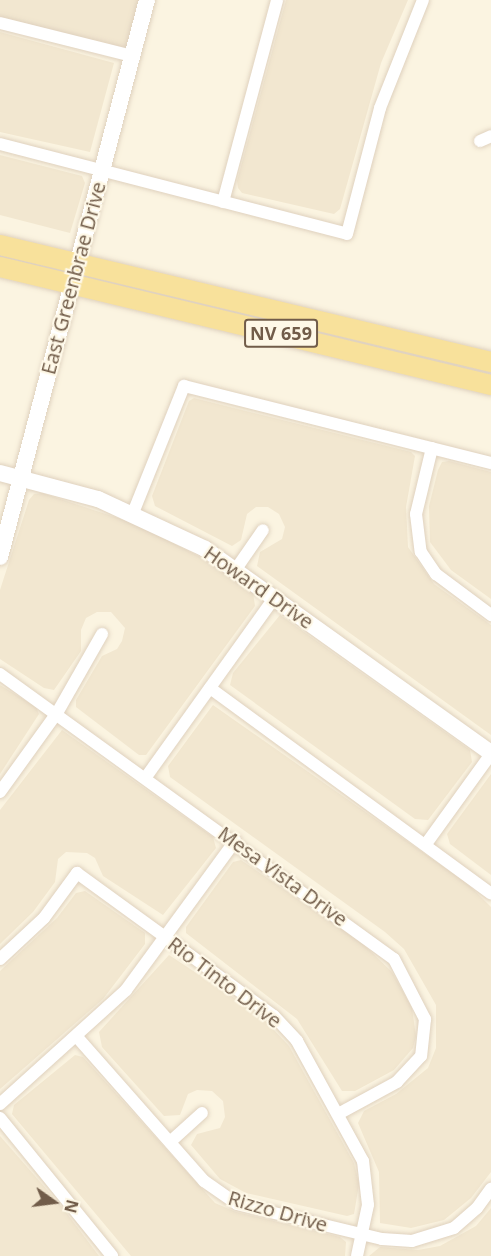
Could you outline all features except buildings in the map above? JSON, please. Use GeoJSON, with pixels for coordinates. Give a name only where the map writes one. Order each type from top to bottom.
{"type":"FeatureCollection","features":[{"type":"Feature","properties":{"kind":"main road","name":"NV 659"},"geometry":{"type":"LineString","coordinates":[[0,244],[491,362]]}},
{"type":"Feature","properties":{"kind":"main road","name":"NV 659"},"geometry":{"type":"LineString","coordinates":[[0,267],[71,282],[491,385]]}},
{"type":"Feature","properties":{"kind":"street","name":"East Greenbrae Drive"},"geometry":{"type":"LineString","coordinates":[[0,557],[147,0]]}},
{"type":"Feature","properties":{"kind":"street"},"geometry":{"type":"LineString","coordinates":[[223,202],[277,0]]}},
{"type":"Feature","properties":{"kind":"street"},"geometry":{"type":"LineString","coordinates":[[0,144],[347,234],[380,108],[423,0]]}},
{"type":"Feature","properties":{"kind":"street"},"geometry":{"type":"LineString","coordinates":[[0,23],[132,56]]}},
{"type":"Feature","properties":{"kind":"street"},"geometry":{"type":"LineString","coordinates":[[133,513],[184,386],[491,463]]}},
{"type":"Feature","properties":{"kind":"street"},"geometry":{"type":"LineString","coordinates":[[432,448],[416,514],[421,552],[436,574],[491,615]]}},
{"type":"Feature","properties":{"kind":"street","name":"Howard Drive"},"geometry":{"type":"LineString","coordinates":[[0,473],[133,513],[236,569],[491,753]]}},
{"type":"Feature","properties":{"kind":"street"},"geometry":{"type":"LineString","coordinates":[[236,569],[263,530]]}},
{"type":"Feature","properties":{"kind":"street"},"geometry":{"type":"LineString","coordinates":[[146,777],[276,597]]}},
{"type":"Feature","properties":{"kind":"street"},"geometry":{"type":"LineString","coordinates":[[0,792],[57,713],[102,634]]}},
{"type":"Feature","properties":{"kind":"street","name":"Mesa Vista Drive"},"geometry":{"type":"LineString","coordinates":[[0,674],[385,949],[422,1008],[425,1045],[414,1067],[397,1082],[338,1114]]}},
{"type":"Feature","properties":{"kind":"street"},"geometry":{"type":"LineString","coordinates":[[210,688],[426,844],[491,894]]}},
{"type":"Feature","properties":{"kind":"street"},"geometry":{"type":"LineString","coordinates":[[426,844],[491,753]]}},
{"type":"Feature","properties":{"kind":"street"},"geometry":{"type":"LineString","coordinates":[[0,1104],[77,1037],[126,990],[235,841]]}},
{"type":"Feature","properties":{"kind":"street","name":"Rio Tinto Drive"},"geometry":{"type":"LineString","coordinates":[[0,959],[44,918],[77,873],[287,1028],[338,1114],[367,1174],[368,1205],[357,1256]]}},
{"type":"Feature","properties":{"kind":"street","name":"Rizzo Drive"},"geometry":{"type":"LineString","coordinates":[[77,1037],[170,1142],[224,1197],[362,1234],[397,1241],[441,1235],[467,1219],[491,1189]]}},
{"type":"Feature","properties":{"kind":"street"},"geometry":{"type":"LineString","coordinates":[[170,1142],[202,1113]]}},
{"type":"Feature","properties":{"kind":"street"},"geometry":{"type":"LineString","coordinates":[[0,1118],[112,1256]]}},
{"type":"Feature","properties":{"kind":"shaded area"},"geometry":{"type":"Polygon","coordinates":[[[0,0],[139,0],[126,49],[0,18],[0,0]]]}},
{"type":"Feature","properties":{"kind":"shaded area"},"geometry":{"type":"Polygon","coordinates":[[[286,0],[408,0],[381,63],[340,209],[334,214],[242,193],[238,188],[237,181],[286,0]]]}},
{"type":"Feature","properties":{"kind":"shaded area"},"geometry":{"type":"Polygon","coordinates":[[[0,32],[114,63],[90,152],[0,132],[0,32]]]}},
{"type":"Feature","properties":{"kind":"shaded area"},"geometry":{"type":"Polygon","coordinates":[[[0,155],[82,176],[85,183],[70,233],[0,215],[0,155]]]}},
{"type":"Feature","properties":{"kind":"shaded area"},"geometry":{"type":"Polygon","coordinates":[[[194,398],[411,452],[415,456],[406,507],[408,547],[434,584],[491,625],[491,735],[257,566],[260,552],[282,539],[285,527],[279,514],[268,507],[256,507],[247,514],[241,540],[232,546],[155,506],[152,496],[189,401],[194,398]]]}},
{"type":"Feature","properties":{"kind":"shaded area"},"geometry":{"type":"Polygon","coordinates":[[[449,461],[491,472],[491,599],[451,570],[430,542],[429,506],[438,470],[442,462],[449,461]]]}},
{"type":"Feature","properties":{"kind":"shaded area"},"geometry":{"type":"Polygon","coordinates":[[[42,493],[136,524],[202,558],[253,593],[255,606],[146,755],[139,755],[76,707],[76,700],[102,656],[117,649],[122,641],[125,628],[111,612],[97,612],[86,618],[81,630],[81,651],[54,690],[44,688],[0,659],[0,590],[29,500],[34,494],[42,493]]]}},
{"type":"Feature","properties":{"kind":"shaded area"},"geometry":{"type":"Polygon","coordinates":[[[280,615],[470,750],[472,762],[428,820],[415,819],[230,685],[233,673],[280,615]]]}},
{"type":"Feature","properties":{"kind":"shaded area"},"geometry":{"type":"Polygon","coordinates":[[[0,685],[36,707],[39,714],[0,774],[0,685]]]}},
{"type":"Feature","properties":{"kind":"shaded area"},"geometry":{"type":"Polygon","coordinates":[[[213,705],[468,884],[491,907],[491,1172],[471,1198],[444,1220],[411,1228],[380,1223],[379,1172],[358,1123],[364,1111],[396,1094],[428,1068],[436,1048],[436,1005],[404,949],[385,932],[170,777],[168,766],[213,705]]]}},
{"type":"Feature","properties":{"kind":"shaded area"},"geometry":{"type":"Polygon","coordinates":[[[62,730],[213,837],[216,848],[163,915],[103,876],[95,858],[87,853],[66,852],[58,859],[55,882],[33,912],[0,944],[0,810],[62,730]]]}},
{"type":"Feature","properties":{"kind":"shaded area"},"geometry":{"type":"Polygon","coordinates":[[[491,774],[491,875],[450,844],[447,834],[491,774]]]}},
{"type":"Feature","properties":{"kind":"shaded area"},"geometry":{"type":"Polygon","coordinates":[[[241,860],[362,943],[392,972],[412,1008],[416,1036],[413,1048],[394,1070],[355,1091],[342,1091],[297,1019],[186,933],[186,927],[233,862],[241,860]]]}},
{"type":"Feature","properties":{"kind":"shaded area"},"geometry":{"type":"Polygon","coordinates":[[[85,891],[145,933],[145,944],[103,999],[0,1089],[0,971],[57,918],[76,893],[85,891]]]}},
{"type":"Feature","properties":{"kind":"shaded area"},"geometry":{"type":"Polygon","coordinates":[[[169,955],[260,1015],[289,1046],[354,1163],[359,1184],[354,1214],[347,1216],[246,1193],[220,1179],[191,1145],[197,1134],[220,1128],[225,1117],[223,1101],[212,1091],[197,1090],[188,1094],[180,1115],[164,1116],[102,1047],[99,1032],[169,955]]]}},
{"type":"Feature","properties":{"kind":"shaded area"},"geometry":{"type":"Polygon","coordinates":[[[75,1055],[83,1057],[215,1203],[236,1212],[340,1237],[346,1242],[345,1256],[131,1256],[12,1114],[14,1105],[75,1055]]]}},
{"type":"Feature","properties":{"kind":"shaded area"},"geometry":{"type":"Polygon","coordinates":[[[0,1136],[62,1207],[99,1256],[0,1256],[0,1136]]]}},
{"type":"Feature","properties":{"kind":"shaded area"},"geometry":{"type":"Polygon","coordinates":[[[491,1208],[491,1256],[369,1256],[380,1247],[418,1250],[440,1246],[476,1226],[491,1208]]]}}]}
